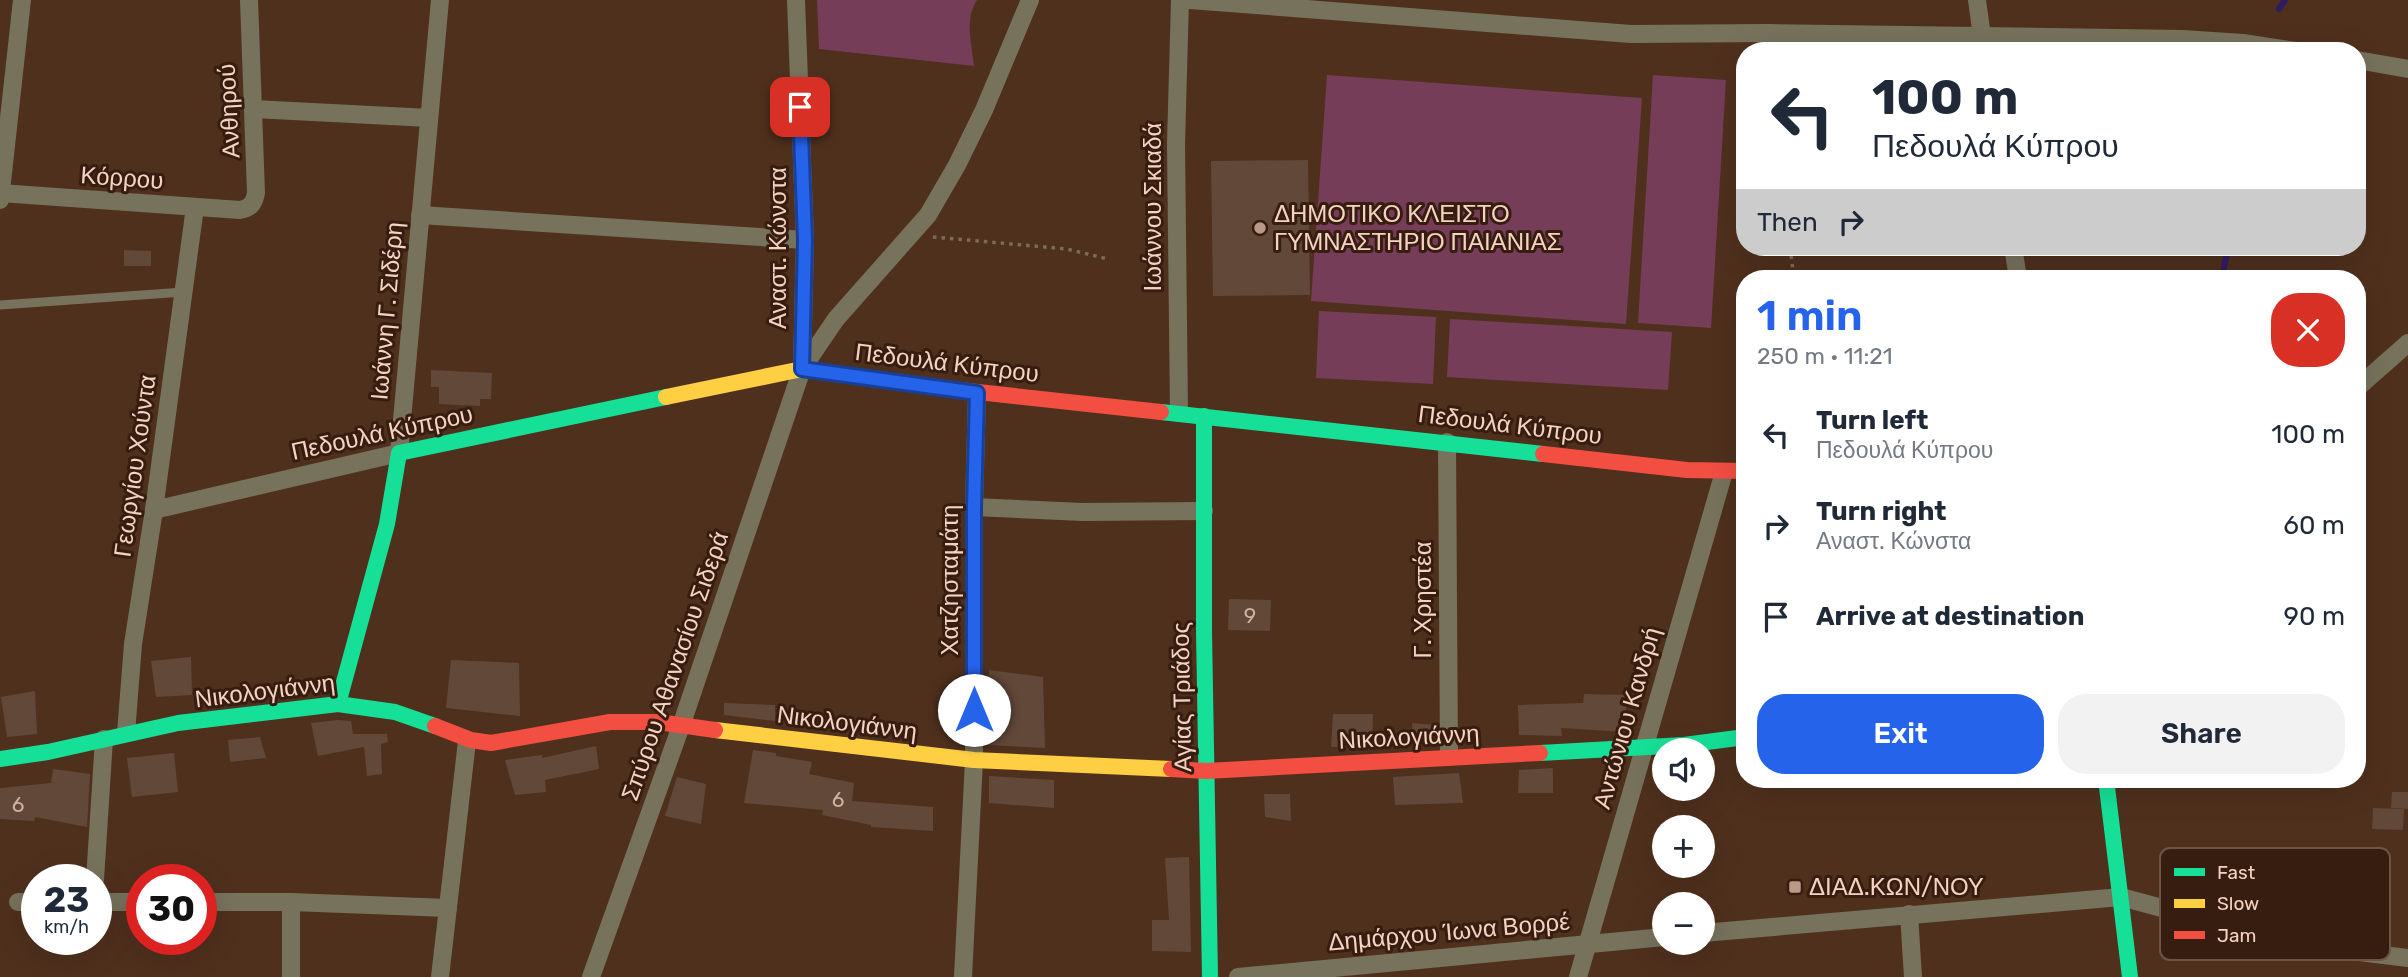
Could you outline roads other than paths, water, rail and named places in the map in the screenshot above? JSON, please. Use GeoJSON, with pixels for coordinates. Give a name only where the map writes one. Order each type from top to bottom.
{"type":"FeatureCollection","features":[{"type":"Feature","properties":{"kind":"street"},"geometry":{"type":"LineString","coordinates":[[0,200],[22,0]]}},
{"type":"Feature","properties":{"kind":"street","name":"Ανθηρού"},"geometry":{"type":"LineString","coordinates":[[240,210],[248,208],[254,202],[256,193],[248,0]]}},
{"type":"Feature","properties":{"kind":"street","name":"Ιωάννη Γ. Σιδέρη"},"geometry":{"type":"LineString","coordinates":[[338,704],[387,524],[399,453],[440,0]]}},
{"type":"Feature","properties":{"kind":"street","name":"Αναστ. Κώνστα"},"geometry":{"type":"LineString","coordinates":[[796,0],[805,240],[802,369]]}},
{"type":"Feature","properties":{"kind":"street"},"geometry":{"type":"LineString","coordinates":[[802,369],[836,319],[928,215],[984,110],[1030,0]]}},
{"type":"Feature","properties":{"kind":"street","name":"Ιωάννου Σκιαδά"},"geometry":{"type":"LineString","coordinates":[[1179,413],[1176,144],[1180,0]]}},
{"type":"Feature","properties":{"kind":"street"},"geometry":{"type":"LineString","coordinates":[[1190,0],[1769,42]]}},
{"type":"Feature","properties":{"kind":"street"},"geometry":{"type":"LineString","coordinates":[[1977,0],[1983,42]]}},
{"type":"Feature","properties":{"kind":"street"},"geometry":{"type":"LineString","coordinates":[[2198,42],[2224,42]]}},
{"type":"Feature","properties":{"kind":"street"},"geometry":{"type":"LineString","coordinates":[[2366,62],[2408,69]]}},
{"type":"Feature","properties":{"kind":"street"},"geometry":{"type":"LineString","coordinates":[[253,109],[429,118]]}},
{"type":"Feature","properties":{"kind":"street","name":"Κόρρου"},"geometry":{"type":"LineString","coordinates":[[0,193],[240,210]]}},
{"type":"Feature","properties":{"kind":"street","name":"Γεωργίου Χούντα"},"geometry":{"type":"LineString","coordinates":[[126,733],[129,671],[155,510],[195,207]]}},
{"type":"Feature","properties":{"kind":"street"},"geometry":{"type":"LineString","coordinates":[[420,215],[805,240]]}},
{"type":"Feature","properties":{"kind":"street"},"geometry":{"type":"LineString","coordinates":[[2366,380],[2408,343]]}},
{"type":"Feature","properties":{"kind":"street","name":"Πεδουλά Κύπρου"},"geometry":{"type":"LineString","coordinates":[[155,510],[399,453],[802,369],[977,393],[1204,415],[1687,470],[1736,471]]}},
{"type":"Feature","properties":{"kind":"street","name":"Σπύρου Αθανασίου Σιδερά"},"geometry":{"type":"LineString","coordinates":[[591,977],[681,726],[802,369]]}},
{"type":"Feature","properties":{"kind":"street","name":"Χατζησταμάτη"},"geometry":{"type":"LineString","coordinates":[[964,977],[974,760],[977,393]]}},
{"type":"Feature","properties":{"kind":"street","name":"Αγίας Τριάδος"},"geometry":{"type":"LineString","coordinates":[[1204,415],[1210,977]]}},
{"type":"Feature","properties":{"kind":"street","name":"Γ. Χρηστέα"},"geometry":{"type":"LineString","coordinates":[[1447,442],[1448,757]]}},
{"type":"Feature","properties":{"kind":"street","name":"Αντώνιου Κανδρή"},"geometry":{"type":"LineString","coordinates":[[1578,977],[1724,472]]}},
{"type":"Feature","properties":{"kind":"street"},"geometry":{"type":"LineString","coordinates":[[974,508],[1083,512],[1204,511]]}},
{"type":"Feature","properties":{"kind":"street","name":"Νικολογιάννη"},"geometry":{"type":"LineString","coordinates":[[0,759],[33,756],[126,733],[338,704],[391,711],[467,741],[491,743],[616,721],[656,720],[681,726],[974,760],[1206,771],[1644,747],[1736,738]]}},
{"type":"Feature","properties":{"kind":"street"},"geometry":{"type":"LineString","coordinates":[[96,864],[104,739]]}},
{"type":"Feature","properties":{"kind":"street"},"geometry":{"type":"LineString","coordinates":[[440,977],[467,741]]}},
{"type":"Feature","properties":{"kind":"street"},"geometry":{"type":"LineString","coordinates":[[2107,788],[2130,977]]}},
{"type":"Feature","properties":{"kind":"street"},"geometry":{"type":"LineString","coordinates":[[1715,932],[2122,897],[2160,907]]}},
{"type":"Feature","properties":{"kind":"street"},"geometry":{"type":"LineString","coordinates":[[217,902],[448,908]]}},
{"type":"Feature","properties":{"kind":"street"},"geometry":{"type":"LineString","coordinates":[[291,902],[291,977]]}},
{"type":"Feature","properties":{"kind":"street"},"geometry":{"type":"LineString","coordinates":[[1909,914],[1913,977]]}},
{"type":"Feature","properties":{"kind":"street","name":"Δημάρχου Ίωνα Βορρέ"},"geometry":{"type":"LineString","coordinates":[[1238,977],[1652,938]]}},
{"type":"Feature","properties":{"kind":"street"},"geometry":{"type":"LineString","coordinates":[[2390,956],[2408,958]]}},
{"type":"Feature","properties":{"kind":"lane"},"geometry":{"type":"LineString","coordinates":[[0,305],[184,292]]}},
{"type":"Feature","properties":{"kind":"waterway"},"geometry":{"type":"LineString","coordinates":[[2279,9],[2285,0]]}},
{"type":"Feature","properties":{"kind":"waterway"},"geometry":{"type":"LineString","coordinates":[[2224,270],[2226,256]]}},
{"type":"Feature","properties":{"kind":"place","name":"ΔΗΜΟΤΙΚΟ ΚΛΕΙΣΤΟ ΓΥΜΝΑΣΤΗΡΙΟ ΠΑΙΑΝΙΑΣ"},"geometry":{"type":"Point","coordinates":[1260,228]}},
{"type":"Feature","properties":{"kind":"place","name":"ΔΙΑΔ.ΚΩΝ/ΝΟΥ"},"geometry":{"type":"Point","coordinates":[1795,887]}}]}
